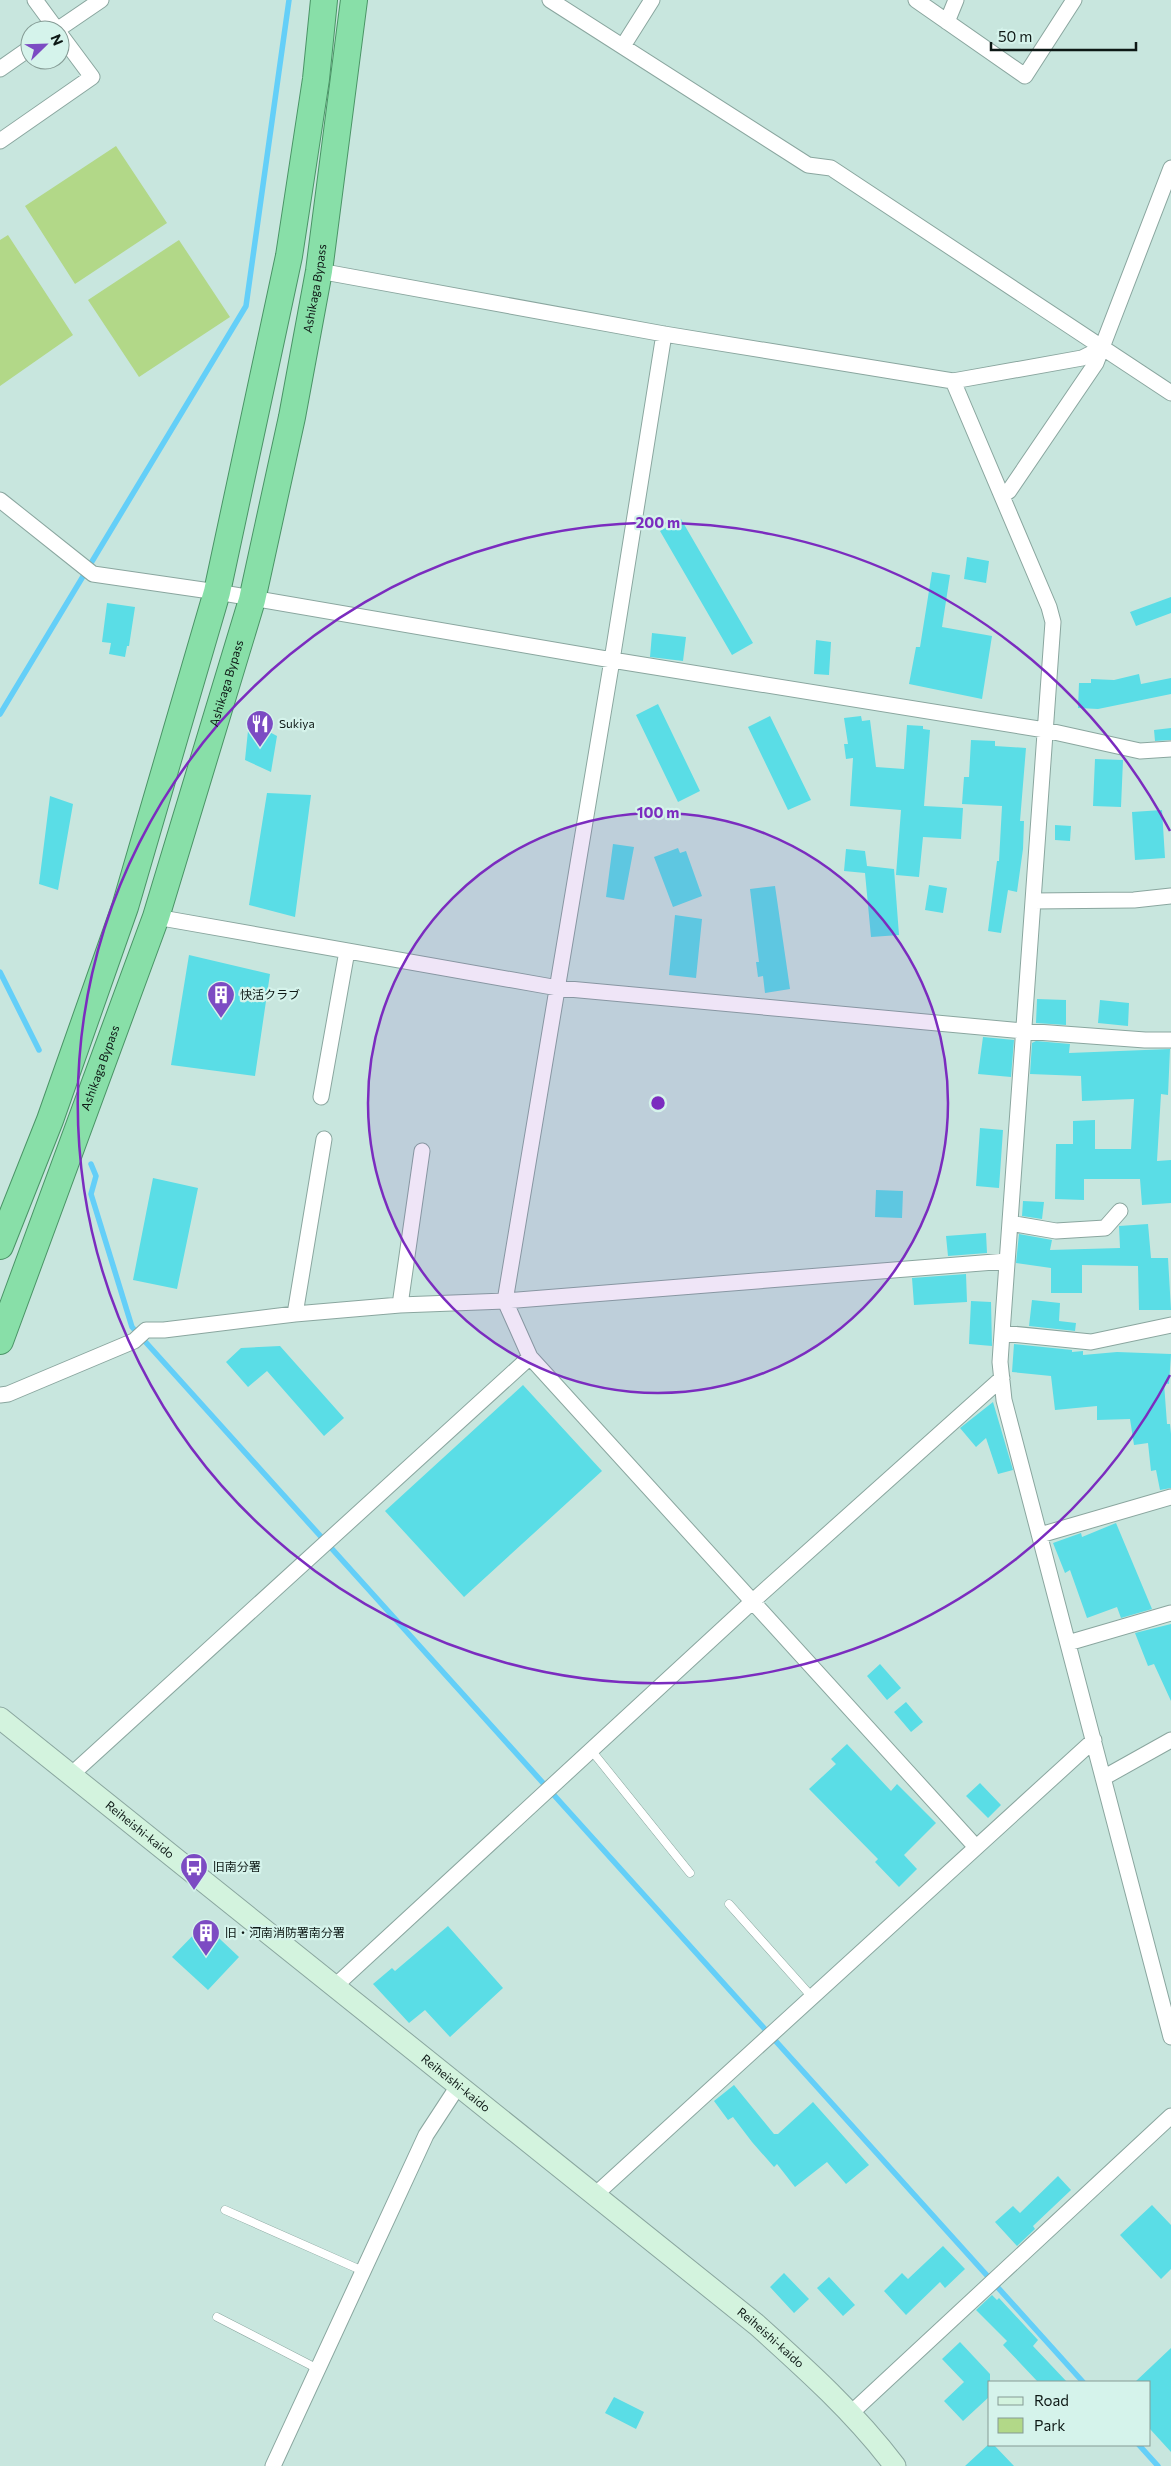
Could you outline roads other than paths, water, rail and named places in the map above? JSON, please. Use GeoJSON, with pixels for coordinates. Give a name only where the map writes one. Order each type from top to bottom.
{"type":"FeatureCollection","features":[{"type":"Feature","properties":{"kind":"highway"},"geometry":{"type":"LineString","coordinates":[[0,1246],[50,1120],[125,907],[217,592],[289,256],[316,78],[324,0]]}},
{"type":"Feature","properties":{"kind":"highway","name":"Ashikaga Bypass"},"geometry":{"type":"LineString","coordinates":[[0,1341],[156,917],[252,600],[292,417],[318,271],[354,0]]}},
{"type":"Feature","properties":{"kind":"main road","name":"Reiheishi-kaido"},"geometry":{"type":"LineString","coordinates":[[0,1718],[757,2325],[810,2373],[850,2414],[895,2466]]}},
{"type":"Feature","properties":{"kind":"street"},"geometry":{"type":"LineString","coordinates":[[35,0],[50,20]]}},
{"type":"Feature","properties":{"kind":"street"},"geometry":{"type":"LineString","coordinates":[[70,21],[101,0]]}},
{"type":"Feature","properties":{"kind":"street"},"geometry":{"type":"LineString","coordinates":[[550,0],[808,165],[831,168],[1171,393]]}},
{"type":"Feature","properties":{"kind":"street"},"geometry":{"type":"LineString","coordinates":[[623,46],[652,0]]}},
{"type":"Feature","properties":{"kind":"street"},"geometry":{"type":"LineString","coordinates":[[916,0],[1025,76],[1074,0]]}},
{"type":"Feature","properties":{"kind":"street"},"geometry":{"type":"LineString","coordinates":[[947,22],[956,0]]}},
{"type":"Feature","properties":{"kind":"street"},"geometry":{"type":"LineString","coordinates":[[0,141],[92,77],[70,47]]}},
{"type":"Feature","properties":{"kind":"street"},"geometry":{"type":"LineString","coordinates":[[0,69],[20,55]]}},
{"type":"Feature","properties":{"kind":"street"},"geometry":{"type":"LineString","coordinates":[[1002,496],[1009,491],[1094,366],[1171,168]]}},
{"type":"Feature","properties":{"kind":"street"},"geometry":{"type":"LineString","coordinates":[[318,271],[664,334],[953,382],[1082,358],[1102,348]]}},
{"type":"Feature","properties":{"kind":"street"},"geometry":{"type":"LineString","coordinates":[[664,334],[612,660],[505,1301],[530,1357],[975,1846]]}},
{"type":"Feature","properties":{"kind":"street"},"geometry":{"type":"LineString","coordinates":[[953,382],[1049,607],[1053,622],[1002,1333],[1004,1400],[1171,2038]]}},
{"type":"Feature","properties":{"kind":"street"},"geometry":{"type":"LineString","coordinates":[[0,500],[87,570],[217,592],[252,600],[1045,730],[1140,751],[1171,749]]}},
{"type":"Feature","properties":{"kind":"street"},"geometry":{"type":"LineString","coordinates":[[1033,901],[1134,900],[1171,896]]}},
{"type":"Feature","properties":{"kind":"street"},"geometry":{"type":"LineString","coordinates":[[156,917],[558,988],[1023,1031],[1145,1040],[1171,1040]]}},
{"type":"Feature","properties":{"kind":"street"},"geometry":{"type":"LineString","coordinates":[[321,1097],[347,951]]}},
{"type":"Feature","properties":{"kind":"street"},"geometry":{"type":"LineString","coordinates":[[295,1314],[324,1139]]}},
{"type":"Feature","properties":{"kind":"street"},"geometry":{"type":"LineString","coordinates":[[400,1304],[422,1151]]}},
{"type":"Feature","properties":{"kind":"street"},"geometry":{"type":"LineString","coordinates":[[1010,1224],[1056,1230],[1105,1228],[1120,1211]]}},
{"type":"Feature","properties":{"kind":"street"},"geometry":{"type":"LineString","coordinates":[[0,1395],[8,1394],[134,1341],[146,1330],[164,1330],[295,1314],[400,1304],[505,1301],[1007,1261]]}},
{"type":"Feature","properties":{"kind":"street"},"geometry":{"type":"LineString","coordinates":[[1002,1333],[1092,1342],[1171,1325]]}},
{"type":"Feature","properties":{"kind":"street"},"geometry":{"type":"LineString","coordinates":[[72,1774],[530,1357]]}},
{"type":"Feature","properties":{"kind":"street"},"geometry":{"type":"LineString","coordinates":[[334,1987],[753,1601],[1002,1378]]}},
{"type":"Feature","properties":{"kind":"street"},"geometry":{"type":"LineString","coordinates":[[1040,1535],[1171,1497]]}},
{"type":"Feature","properties":{"kind":"street"},"geometry":{"type":"LineString","coordinates":[[1068,1643],[1171,1613]]}},
{"type":"Feature","properties":{"kind":"street"},"geometry":{"type":"LineString","coordinates":[[596,2194],[975,1846],[1094,1740]]}},
{"type":"Feature","properties":{"kind":"street"},"geometry":{"type":"LineString","coordinates":[[1103,1778],[1171,1740]]}},
{"type":"Feature","properties":{"kind":"street"},"geometry":{"type":"LineString","coordinates":[[273,2466],[426,2135],[458,2086]]}},
{"type":"Feature","properties":{"kind":"street"},"geometry":{"type":"LineString","coordinates":[[850,2414],[1171,2116]]}},
{"type":"Feature","properties":{"kind":"lane"},"geometry":{"type":"LineString","coordinates":[[591,1750],[690,1873]]}},
{"type":"Feature","properties":{"kind":"lane"},"geometry":{"type":"LineString","coordinates":[[729,1904],[812,1997]]}},
{"type":"Feature","properties":{"kind":"lane"},"geometry":{"type":"LineString","coordinates":[[225,2210],[363,2271]]}},
{"type":"Feature","properties":{"kind":"lane"},"geometry":{"type":"LineString","coordinates":[[217,2318],[318,2369]]}},
{"type":"Feature","properties":{"kind":"waterway"},"geometry":{"type":"LineString","coordinates":[[0,714],[246,306],[289,0]]}},
{"type":"Feature","properties":{"kind":"waterway"},"geometry":{"type":"LineString","coordinates":[[0,972],[39,1050]]}},
{"type":"Feature","properties":{"kind":"waterway"},"geometry":{"type":"LineString","coordinates":[[91,1164],[96,1176],[91,1194],[132,1327],[1082,2381]]}},
{"type":"Feature","properties":{"kind":"waterway"},"geometry":{"type":"LineString","coordinates":[[1140,2446],[1158,2466]]}},
{"type":"Feature","properties":{"kind":"place","name":"Sukiya"},"geometry":{"type":"Point","coordinates":[260,748]}},
{"type":"Feature","properties":{"kind":"place","name":"快活クラブ"},"geometry":{"type":"Point","coordinates":[221,1019]}},
{"type":"Feature","properties":{"kind":"place","name":"旧南分署"},"geometry":{"type":"Point","coordinates":[194,1891]}},
{"type":"Feature","properties":{"kind":"place","name":"旧・河南消防署南分署"},"geometry":{"type":"Point","coordinates":[206,1957]}}]}
